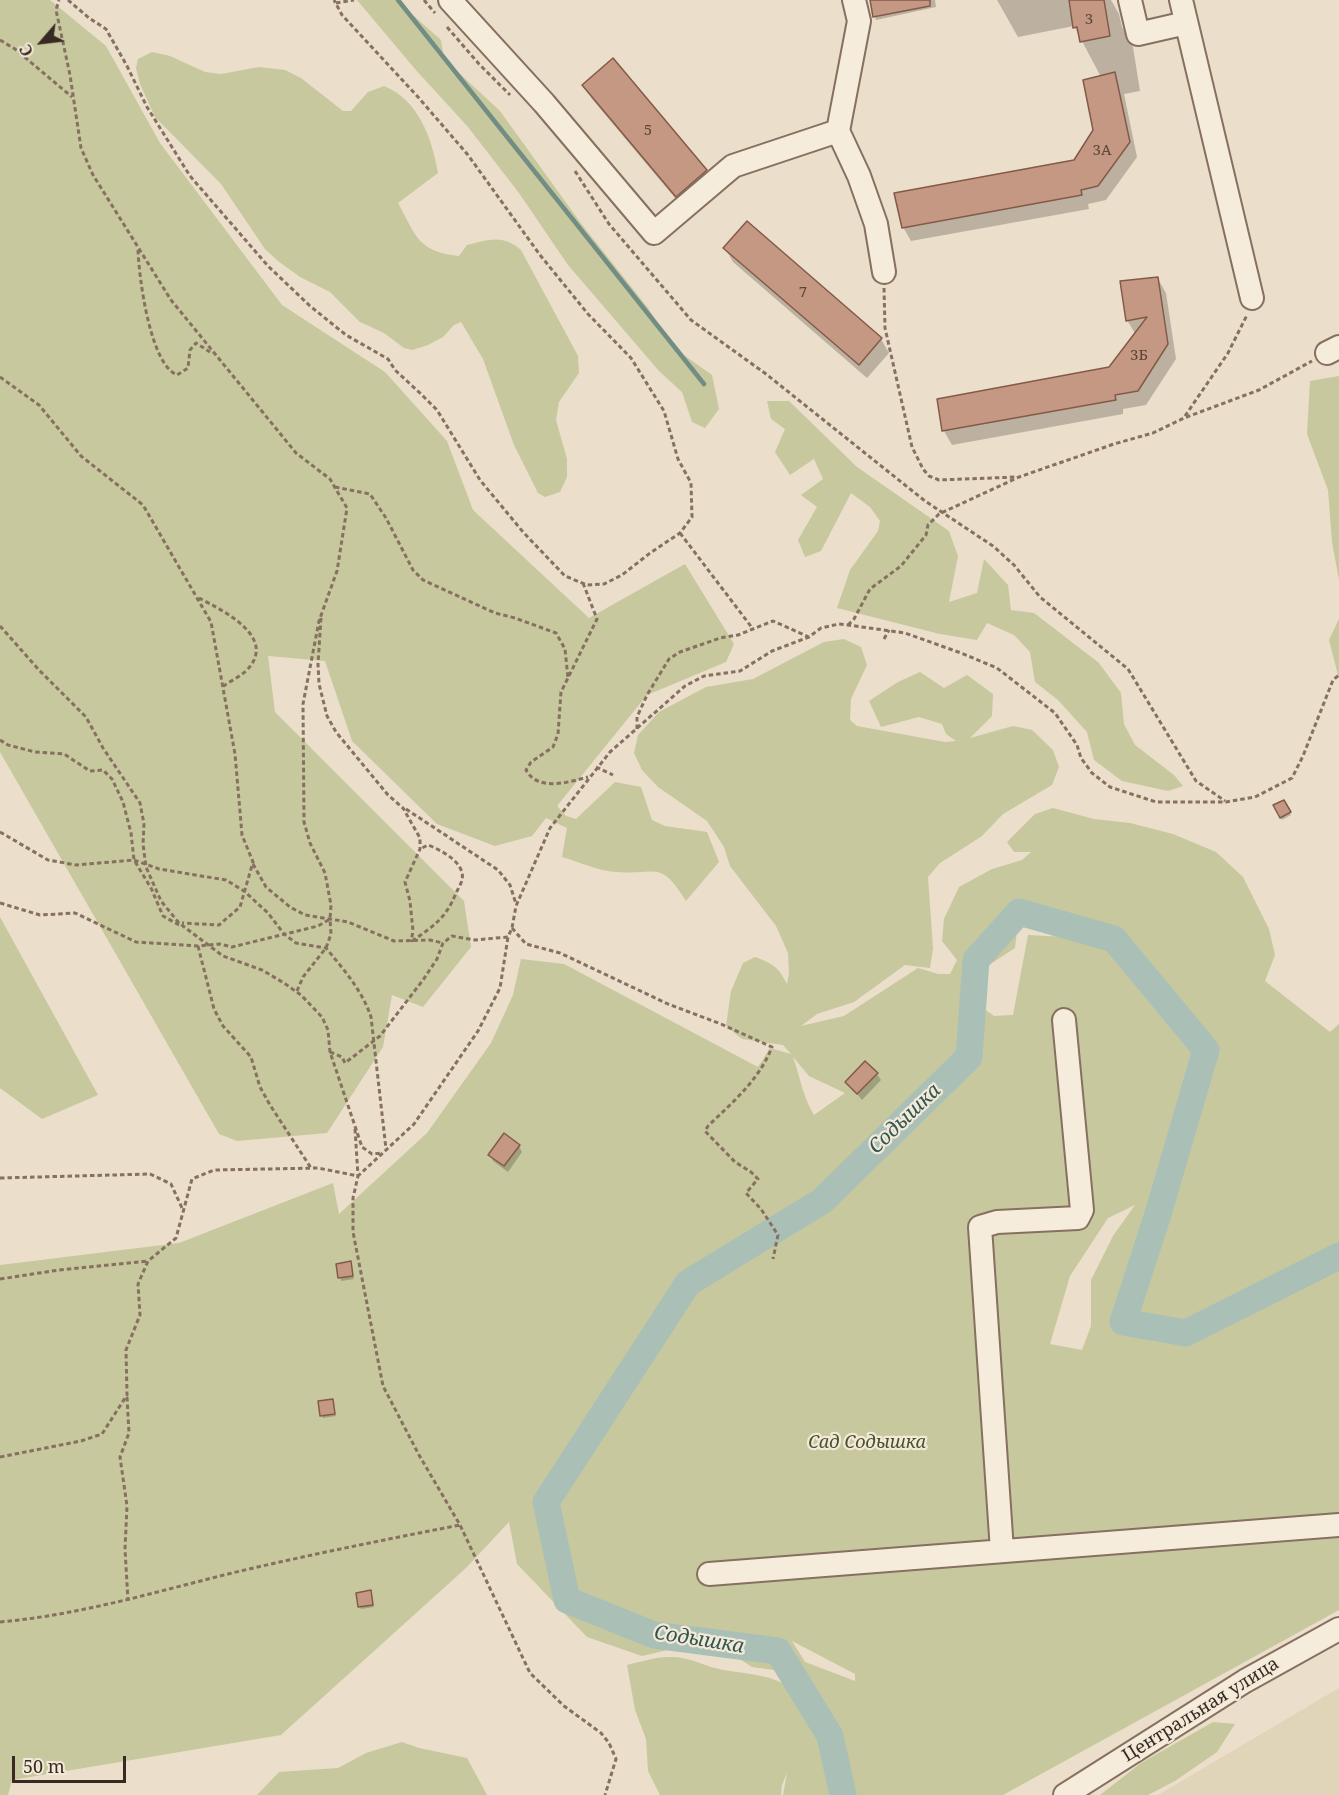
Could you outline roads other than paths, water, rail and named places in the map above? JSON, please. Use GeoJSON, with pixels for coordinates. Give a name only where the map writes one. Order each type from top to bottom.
{"type":"FeatureCollection","features":[{"type":"Feature","properties":{"kind":"street"},"geometry":{"type":"LineString","coordinates":[[854,0],[859,21],[838,131],[859,176],[876,224],[884,272]]}},
{"type":"Feature","properties":{"kind":"street"},"geometry":{"type":"LineString","coordinates":[[1130,0],[1138,34],[1186,23]]}},
{"type":"Feature","properties":{"kind":"street"},"geometry":{"type":"LineString","coordinates":[[1181,0],[1252,298]]}},
{"type":"Feature","properties":{"kind":"street"},"geometry":{"type":"LineString","coordinates":[[444,8],[544,103],[654,233],[733,166],[838,131]]}},
{"type":"Feature","properties":{"kind":"street"},"geometry":{"type":"LineString","coordinates":[[1002,1551],[980,1227],[997,1222],[1078,1218],[1082,1210],[1064,1020]]}},
{"type":"Feature","properties":{"kind":"street"},"geometry":{"type":"LineString","coordinates":[[709,1574],[1339,1525]]}},
{"type":"Feature","properties":{"kind":"street","name":"Центральная улица"},"geometry":{"type":"LineString","coordinates":[[1065,1795],[1245,1681],[1339,1629]]}},
{"type":"Feature","properties":{"kind":"waterway"},"geometry":{"type":"LineString","coordinates":[[398,0],[704,384]]}},
{"type":"Feature","properties":{"kind":"waterway","name":"Содышка"},"geometry":{"type":"LineString","coordinates":[[843,1795],[830,1736],[778,1651],[654,1635],[567,1600],[546,1502],[688,1283],[822,1201],[969,1057],[976,960],[1019,912],[1114,939],[1206,1050],[1158,1214],[1123,1322],[1186,1333],[1339,1256]]}},
{"type":"Feature","properties":{"kind":"park label","name":"Сад Содышка"},"geometry":{"type":"Point","coordinates":[867,1443]}}]}
